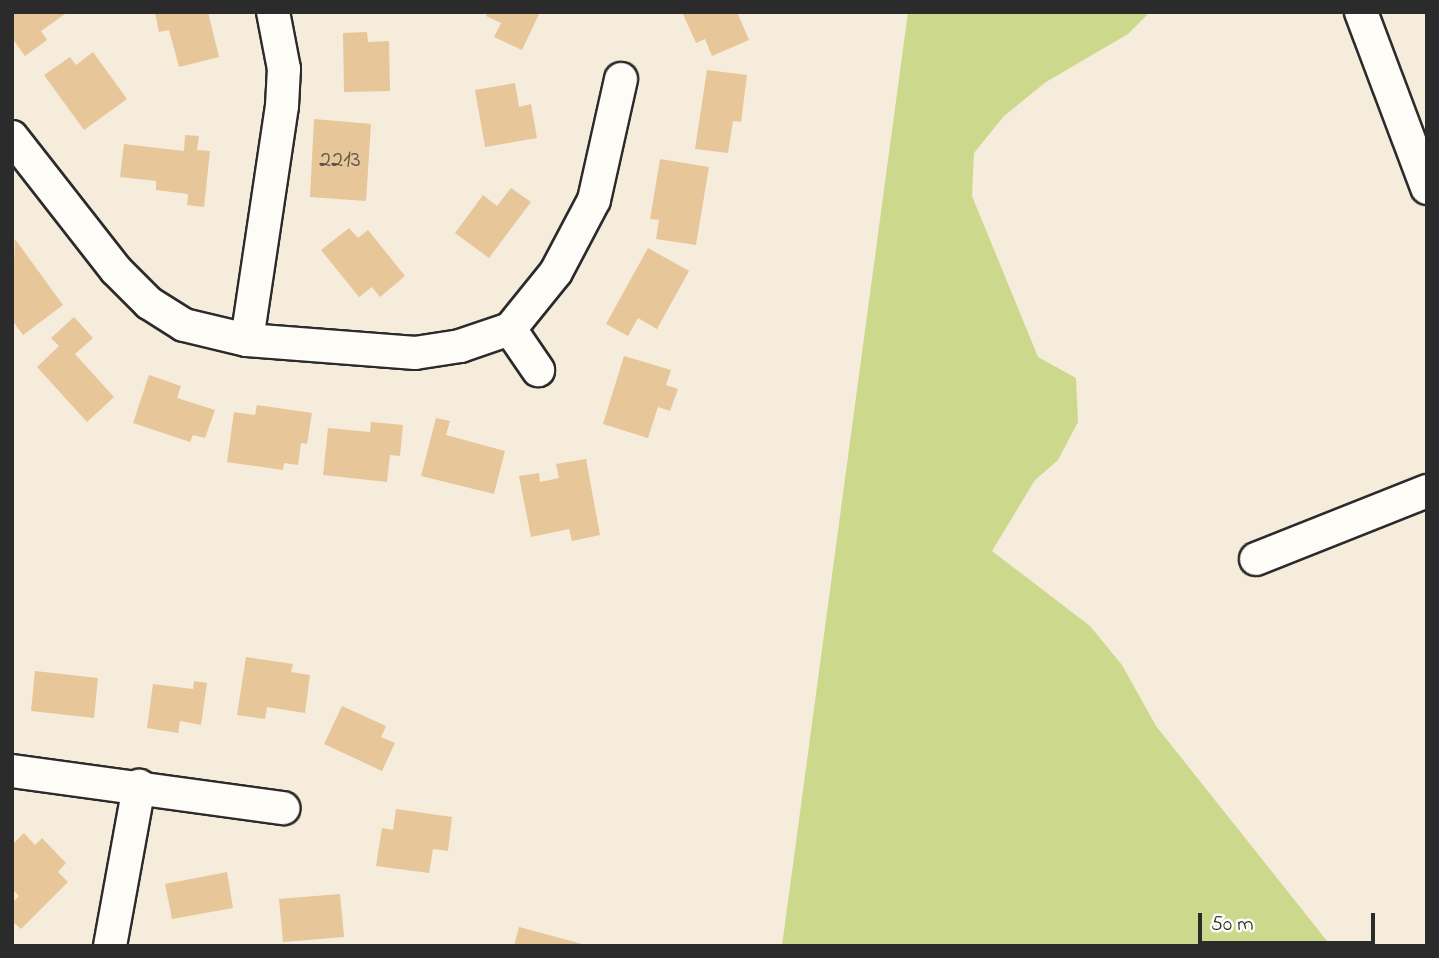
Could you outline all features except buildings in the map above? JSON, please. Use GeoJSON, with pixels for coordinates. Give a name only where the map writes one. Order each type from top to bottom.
{"type":"FeatureCollection","features":[{"type":"Feature","properties":{"kind":"street"},"geometry":{"type":"LineString","coordinates":[[247,340],[282,106],[284,69],[273,12]]}},
{"type":"Feature","properties":{"kind":"street"},"geometry":{"type":"LineString","coordinates":[[1361,12],[1427,188]]}},
{"type":"Feature","properties":{"kind":"street"},"geometry":{"type":"LineString","coordinates":[[12,137],[116,270],[149,303],[184,326],[247,340],[415,353],[460,346],[510,329],[556,272],[594,200],[621,79]]}},
{"type":"Feature","properties":{"kind":"street"},"geometry":{"type":"LineString","coordinates":[[510,329],[538,370]]}},
{"type":"Feature","properties":{"kind":"street"},"geometry":{"type":"LineString","coordinates":[[1256,558],[1427,491]]}},
{"type":"Feature","properties":{"kind":"street"},"geometry":{"type":"LineString","coordinates":[[12,771],[139,786],[283,808]]}},
{"type":"Feature","properties":{"kind":"street"},"geometry":{"type":"LineString","coordinates":[[110,946],[139,786]]}},
{"type":"Feature","properties":{"kind":"green space"},"geometry":{"type":"Polygon","coordinates":[[[908,12],[1150,12],[1128,34],[1046,82],[1004,116],[974,153],[972,196],[1038,357],[1076,378],[1078,422],[1058,460],[1035,480],[992,551],[1090,626],[1122,665],[1156,726],[1331,946],[782,946],[908,12]]]}}]}
